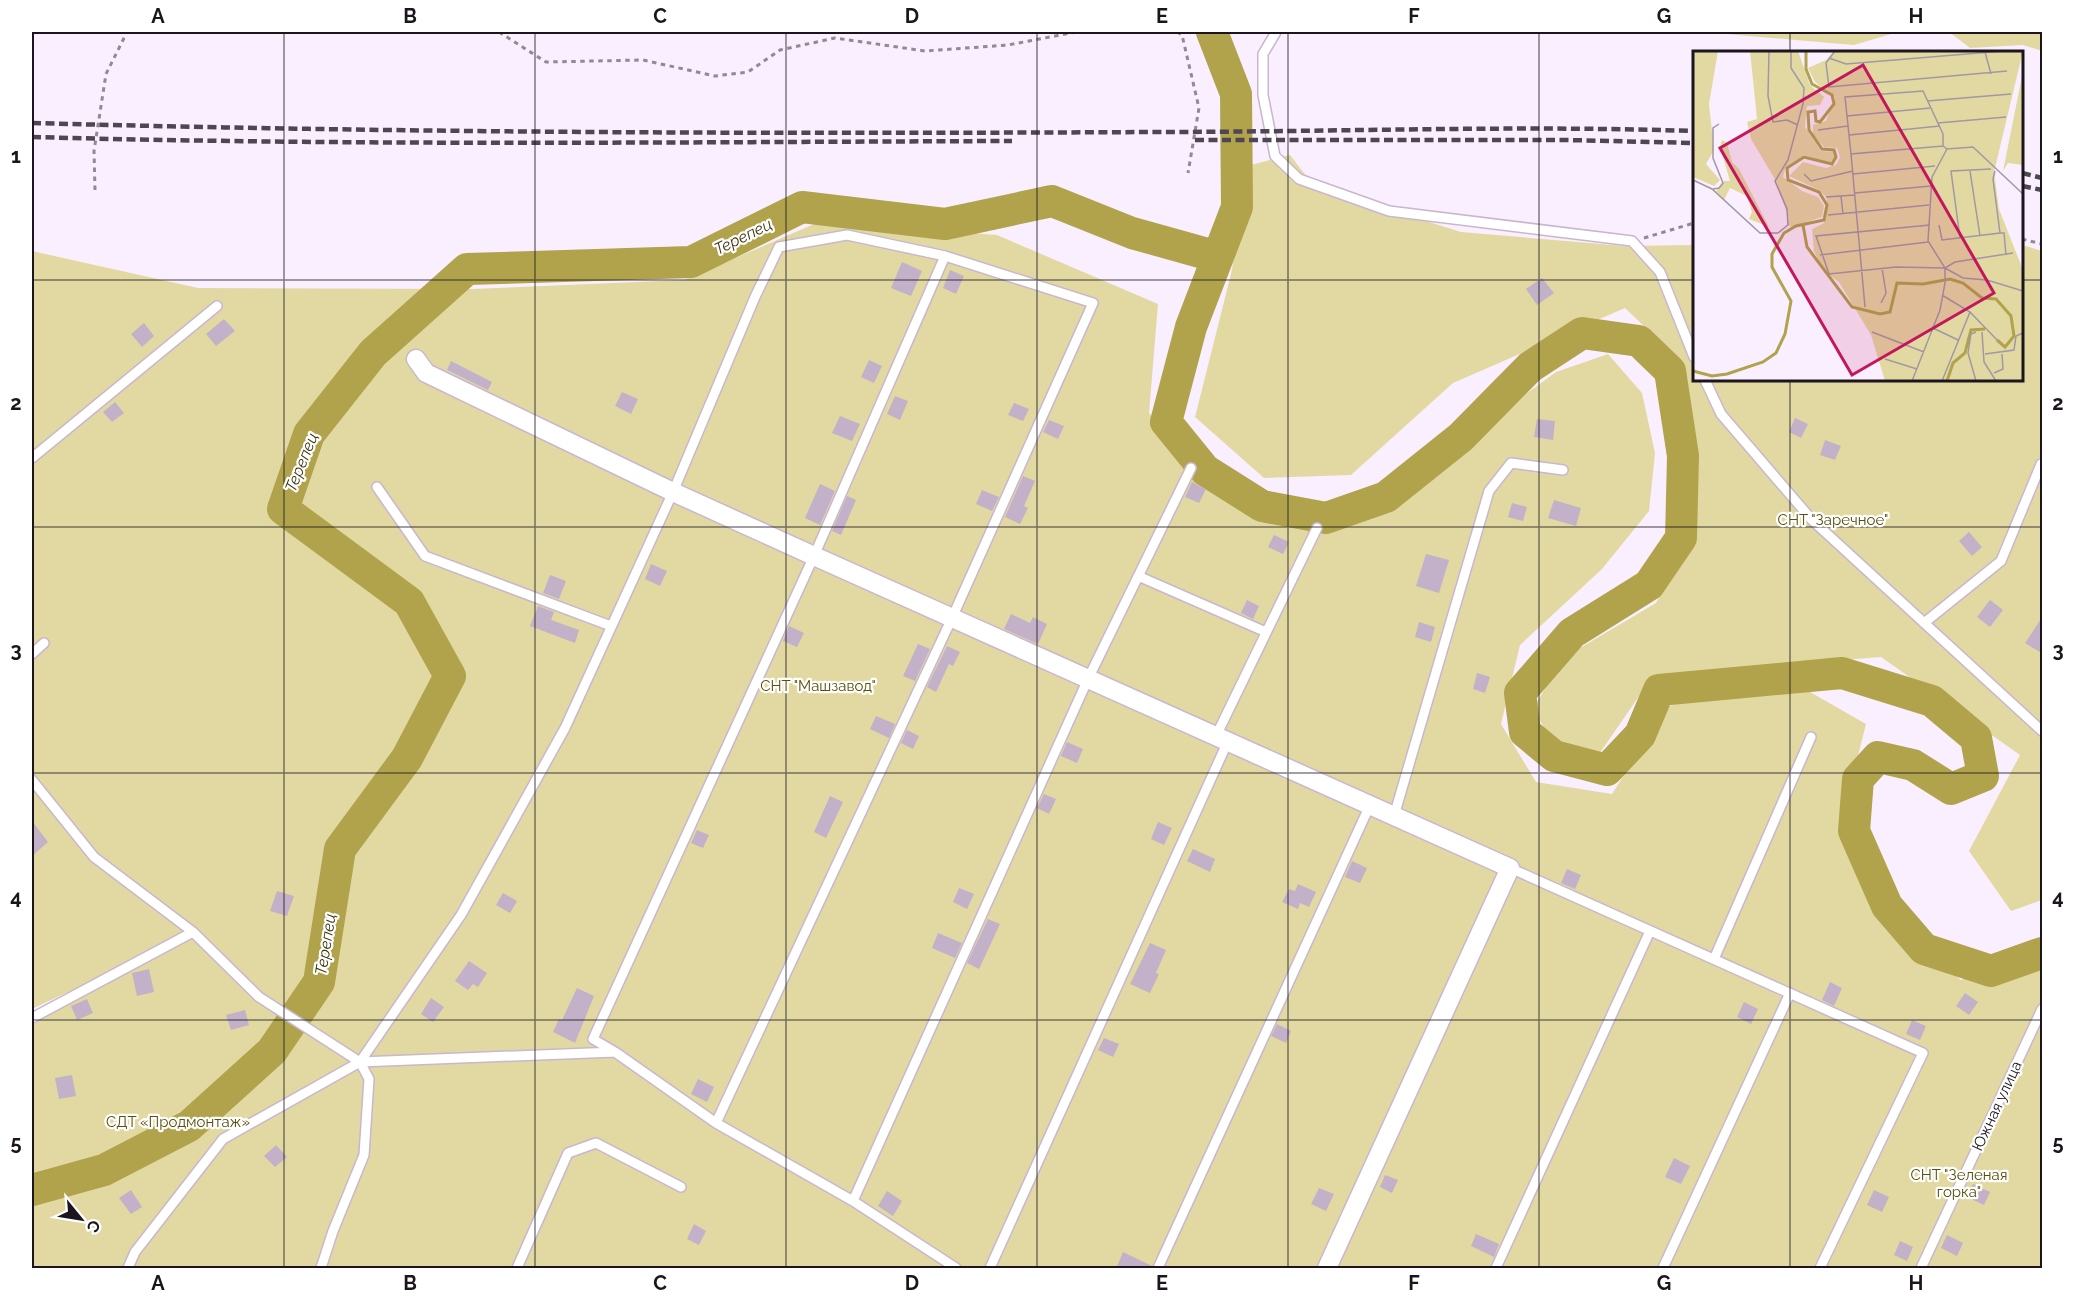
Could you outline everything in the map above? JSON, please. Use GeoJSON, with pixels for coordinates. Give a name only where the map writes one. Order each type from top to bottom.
{"type":"FeatureCollection","features":[{"type":"Feature","properties":{"kind":"street"},"geometry":{"type":"LineString","coordinates":[[416,359],[426,373],[673,492],[1510,868],[1327,1269]]}},
{"type":"Feature","properties":{"kind":"lane"},"geometry":{"type":"LineString","coordinates":[[1276,32],[1263,54],[1263,96],[1275,156],[1299,179],[1389,211],[1632,242],[1660,272],[1693,352]]}},
{"type":"Feature","properties":{"kind":"lane"},"geometry":{"type":"LineString","coordinates":[[128,1269],[135,1252],[223,1139],[360,1062],[461,915],[565,728],[673,492],[755,297],[779,247],[847,235],[945,256],[1093,303],[952,618],[716,1123]]}},
{"type":"Feature","properties":{"kind":"lane"},"geometry":{"type":"LineString","coordinates":[[945,256],[814,556],[593,1039],[716,1123],[853,1201],[956,1269]]}},
{"type":"Feature","properties":{"kind":"lane"},"geometry":{"type":"LineString","coordinates":[[32,458],[217,306]]}},
{"type":"Feature","properties":{"kind":"lane"},"geometry":{"type":"LineString","coordinates":[[1705,381],[1721,414],[1812,520],[2043,731]]}},
{"type":"Feature","properties":{"kind":"lane"},"geometry":{"type":"LineString","coordinates":[[1394,816],[1489,491],[1511,463],[1563,470]]}},
{"type":"Feature","properties":{"kind":"lane"},"geometry":{"type":"LineString","coordinates":[[1924,624],[2001,561],[2041,464],[2043,465]]}},
{"type":"Feature","properties":{"kind":"lane"},"geometry":{"type":"LineString","coordinates":[[853,1201],[1088,679],[1191,468]]}},
{"type":"Feature","properties":{"kind":"lane"},"geometry":{"type":"LineString","coordinates":[[377,487],[425,556],[611,626]]}},
{"type":"Feature","properties":{"kind":"lane"},"geometry":{"type":"LineString","coordinates":[[990,1269],[1222,739],[1266,632],[1317,528]]}},
{"type":"Feature","properties":{"kind":"lane"},"geometry":{"type":"LineString","coordinates":[[1138,576],[1266,632]]}},
{"type":"Feature","properties":{"kind":"lane"},"geometry":{"type":"LineString","coordinates":[[32,654],[44,643]]}},
{"type":"Feature","properties":{"kind":"lane"},"geometry":{"type":"LineString","coordinates":[[1714,959],[1811,737]]}},
{"type":"Feature","properties":{"kind":"lane"},"geometry":{"type":"LineString","coordinates":[[32,780],[94,857],[193,932],[259,997],[360,1062],[369,1079],[364,1155],[333,1231],[321,1269]]}},
{"type":"Feature","properties":{"kind":"lane"},"geometry":{"type":"LineString","coordinates":[[1158,1269],[1371,805]]}},
{"type":"Feature","properties":{"kind":"lane"},"geometry":{"type":"LineString","coordinates":[[1510,868],[1923,1053],[1820,1269]]}},
{"type":"Feature","properties":{"kind":"lane"},"geometry":{"type":"LineString","coordinates":[[1496,1269],[1650,931]]}},
{"type":"Feature","properties":{"kind":"lane"},"geometry":{"type":"LineString","coordinates":[[32,1018],[193,932]]}},
{"type":"Feature","properties":{"kind":"lane"},"geometry":{"type":"LineString","coordinates":[[1663,1269],[1790,993]]}},
{"type":"Feature","properties":{"kind":"lane","name":"Южная улица"},"geometry":{"type":"LineString","coordinates":[[1921,1269],[2043,1009]]}},
{"type":"Feature","properties":{"kind":"lane"},"geometry":{"type":"LineString","coordinates":[[360,1062],[615,1052]]}},
{"type":"Feature","properties":{"kind":"lane"},"geometry":{"type":"LineString","coordinates":[[517,1269],[568,1154],[596,1143],[681,1187]]}},
{"type":"Feature","properties":{"kind":"path"},"geometry":{"type":"LineString","coordinates":[[95,190],[94,151],[106,74],[127,32]]}},
{"type":"Feature","properties":{"kind":"path"},"geometry":{"type":"LineString","coordinates":[[499,32],[546,62],[642,60],[715,76],[748,72],[780,50],[835,38],[925,51],[1008,45],[1076,32]]}},
{"type":"Feature","properties":{"kind":"path"},"geometry":{"type":"LineString","coordinates":[[1177,32],[1182,35],[1199,108],[1188,173]]}},
{"type":"Feature","properties":{"kind":"path"},"geometry":{"type":"LineString","coordinates":[[1632,242],[1693,224]]}},
{"type":"Feature","properties":{"kind":"path"},"geometry":{"type":"LineString","coordinates":[[2023,239],[2043,244]]}},
{"type":"Feature","properties":{"kind":"green space"},"geometry":{"type":"Polygon","coordinates":[[[1703,32],[1898,32],[1854,45],[1703,32]]]}},
{"type":"Feature","properties":{"kind":"green space"},"geometry":{"type":"Polygon","coordinates":[[[1949,32],[2042,32],[2042,51],[2023,45],[1970,48],[1949,32]]]}},
{"type":"Feature","properties":{"kind":"green space","name":"СНТ \"Заречное\""},"geometry":{"type":"Polygon","coordinates":[[[1290,155],[1314,186],[1461,232],[1625,246],[1693,245],[1693,381],[2023,381],[2023,245],[2042,251],[2042,900],[2011,911],[1969,851],[2020,755],[1881,657],[1653,676],[1597,757],[1555,746],[1533,709],[1563,658],[1656,603],[1690,542],[1696,450],[1671,352],[1625,308],[1453,383],[1351,475],[1264,478],[1195,417],[1231,274],[1251,165],[1290,155]]]}},
{"type":"Feature","properties":{"kind":"green space","name":"СНТ \"Машзавод\""},"geometry":{"type":"Polygon","coordinates":[[[819,222],[997,235],[1158,304],[1149,413],[1197,470],[1254,516],[1307,526],[1393,504],[1472,434],[1556,372],[1608,354],[1642,393],[1655,453],[1649,511],[1602,569],[1520,645],[1501,724],[1536,782],[1612,794],[1667,707],[1704,694],[1796,684],[1866,724],[1840,828],[1890,922],[1961,980],[2042,946],[2042,1268],[32,1268],[32,1012],[142,957],[32,1009],[32,251],[198,288],[472,289],[684,280],[819,222]]]}},
{"type":"Feature","properties":{"kind":"building"},"geometry":{"type":"Polygon","coordinates":[[[902,262],[922,271],[911,296],[891,288],[902,262]]]}},
{"type":"Feature","properties":{"kind":"building"},"geometry":{"type":"Polygon","coordinates":[[[950,270],[964,276],[956,294],[943,288],[950,270]]]}},
{"type":"Feature","properties":{"kind":"building"},"geometry":{"type":"Polygon","coordinates":[[[1542,278],[1554,293],[1537,305],[1526,289],[1542,278]]]}},
{"type":"Feature","properties":{"kind":"building"},"geometry":{"type":"Polygon","coordinates":[[[224,319],[235,331],[216,346],[206,334],[224,319]]]}},
{"type":"Feature","properties":{"kind":"building"},"geometry":{"type":"Polygon","coordinates":[[[144,323],[154,336],[142,347],[131,334],[144,323]]]}},
{"type":"Feature","properties":{"kind":"building"},"geometry":{"type":"Polygon","coordinates":[[[869,360],[882,366],[874,383],[861,377],[869,360]]]}},
{"type":"Feature","properties":{"kind":"building"},"geometry":{"type":"Polygon","coordinates":[[[451,361],[492,382],[488,390],[447,370],[451,361]]]}},
{"type":"Feature","properties":{"kind":"building"},"geometry":{"type":"Polygon","coordinates":[[[622,392],[638,399],[631,414],[615,406],[622,392]]]}},
{"type":"Feature","properties":{"kind":"building"},"geometry":{"type":"Polygon","coordinates":[[[895,396],[908,401],[900,420],[887,414],[895,396]]]}},
{"type":"Feature","properties":{"kind":"building"},"geometry":{"type":"Polygon","coordinates":[[[115,402],[124,413],[112,422],[103,412],[115,402]]]}},
{"type":"Feature","properties":{"kind":"building"},"geometry":{"type":"Polygon","coordinates":[[[1014,403],[1029,409],[1023,421],[1008,415],[1014,403]]]}},
{"type":"Feature","properties":{"kind":"building"},"geometry":{"type":"Polygon","coordinates":[[[840,416],[860,424],[852,441],[832,433],[840,416]]]}},
{"type":"Feature","properties":{"kind":"building"},"geometry":{"type":"Polygon","coordinates":[[[1795,418],[1808,424],[1801,438],[1789,432],[1795,418]]]}},
{"type":"Feature","properties":{"kind":"building"},"geometry":{"type":"Polygon","coordinates":[[[1537,419],[1555,421],[1553,440],[1534,437],[1537,419]]]}},
{"type":"Feature","properties":{"kind":"building"},"geometry":{"type":"Polygon","coordinates":[[[1049,420],[1064,426],[1058,439],[1043,432],[1049,420]]]}},
{"type":"Feature","properties":{"kind":"building"},"geometry":{"type":"Polygon","coordinates":[[[1825,440],[1841,446],[1835,460],[1820,455],[1825,440]]]}},
{"type":"Feature","properties":{"kind":"building"},"geometry":{"type":"Polygon","coordinates":[[[1023,476],[1035,481],[1024,506],[1028,508],[1020,524],[1005,517],[1023,476]]]}},
{"type":"Feature","properties":{"kind":"building"},"geometry":{"type":"Polygon","coordinates":[[[1192,482],[1206,489],[1199,503],[1185,497],[1192,482]]]}},
{"type":"Feature","properties":{"kind":"building"},"geometry":{"type":"Polygon","coordinates":[[[820,484],[835,491],[820,525],[805,518],[820,484]]]}},
{"type":"Feature","properties":{"kind":"building"},"geometry":{"type":"Polygon","coordinates":[[[982,490],[999,497],[992,511],[976,504],[982,490]]]}},
{"type":"Feature","properties":{"kind":"building"},"geometry":{"type":"Polygon","coordinates":[[[847,496],[856,500],[841,535],[832,531],[847,496]]]}},
{"type":"Feature","properties":{"kind":"building"},"geometry":{"type":"Polygon","coordinates":[[[1554,500],[1581,508],[1576,526],[1548,518],[1554,500]]]}},
{"type":"Feature","properties":{"kind":"building"},"geometry":{"type":"Polygon","coordinates":[[[1512,503],[1527,507],[1523,521],[1508,517],[1512,503]]]}},
{"type":"Feature","properties":{"kind":"building"},"geometry":{"type":"Polygon","coordinates":[[[1969,532],[1982,547],[1972,556],[1959,541],[1969,532]]]}},
{"type":"Feature","properties":{"kind":"building"},"geometry":{"type":"Polygon","coordinates":[[[1274,535],[1289,542],[1283,554],[1268,547],[1274,535]]]}},
{"type":"Feature","properties":{"kind":"building"},"geometry":{"type":"Polygon","coordinates":[[[1426,554],[1449,560],[1439,593],[1416,586],[1426,554]]]}},
{"type":"Feature","properties":{"kind":"building"},"geometry":{"type":"Polygon","coordinates":[[[651,564],[667,571],[660,586],[645,579],[651,564]]]}},
{"type":"Feature","properties":{"kind":"building"},"geometry":{"type":"Polygon","coordinates":[[[550,575],[566,581],[559,599],[543,593],[550,575]]]}},
{"type":"Feature","properties":{"kind":"building"},"geometry":{"type":"Polygon","coordinates":[[[1247,600],[1259,606],[1253,619],[1241,613],[1247,600]]]}},
{"type":"Feature","properties":{"kind":"building"},"geometry":{"type":"Polygon","coordinates":[[[1990,600],[2003,610],[1990,627],[1977,617],[1990,600]]]}},
{"type":"Feature","properties":{"kind":"building"},"geometry":{"type":"Polygon","coordinates":[[[538,606],[554,612],[551,620],[579,630],[575,643],[530,626],[538,606]]]}},
{"type":"Feature","properties":{"kind":"building"},"geometry":{"type":"Polygon","coordinates":[[[1011,614],[1030,623],[1033,617],[1047,624],[1038,644],[1004,629],[1011,614]]]}},
{"type":"Feature","properties":{"kind":"building"},"geometry":{"type":"Polygon","coordinates":[[[2043,616],[2043,654],[2025,643],[2043,616]]]}},
{"type":"Feature","properties":{"kind":"building"},"geometry":{"type":"Polygon","coordinates":[[[1419,622],[1435,627],[1431,642],[1415,637],[1419,622]]]}},
{"type":"Feature","properties":{"kind":"building"},"geometry":{"type":"Polygon","coordinates":[[[789,626],[804,633],[797,647],[783,641],[789,626]]]}},
{"type":"Feature","properties":{"kind":"building"},"geometry":{"type":"Polygon","coordinates":[[[918,644],[930,649],[915,681],[903,676],[918,644]]]}},
{"type":"Feature","properties":{"kind":"building"},"geometry":{"type":"Polygon","coordinates":[[[947,646],[960,652],[953,666],[949,664],[936,692],[927,687],[947,646]]]}},
{"type":"Feature","properties":{"kind":"building"},"geometry":{"type":"Polygon","coordinates":[[[1477,673],[1490,677],[1485,693],[1473,689],[1477,673]]]}},
{"type":"Feature","properties":{"kind":"building"},"geometry":{"type":"Polygon","coordinates":[[[876,716],[895,724],[889,738],[870,729],[876,716]]]}},
{"type":"Feature","properties":{"kind":"building"},"geometry":{"type":"Polygon","coordinates":[[[907,730],[919,736],[913,749],[901,743],[907,730]]]}},
{"type":"Feature","properties":{"kind":"building"},"geometry":{"type":"Polygon","coordinates":[[[1067,742],[1083,749],[1077,763],[1061,756],[1067,742]]]}},
{"type":"Feature","properties":{"kind":"building"},"geometry":{"type":"Polygon","coordinates":[[[1044,794],[1056,799],[1049,814],[1037,808],[1044,794]]]}},
{"type":"Feature","properties":{"kind":"building"},"geometry":{"type":"Polygon","coordinates":[[[830,796],[843,802],[826,838],[814,832],[830,796]]]}},
{"type":"Feature","properties":{"kind":"building"},"geometry":{"type":"Polygon","coordinates":[[[32,821],[48,842],[32,856],[32,821]]]}},
{"type":"Feature","properties":{"kind":"building"},"geometry":{"type":"Polygon","coordinates":[[[1158,822],[1172,828],[1164,845],[1151,839],[1158,822]]]}},
{"type":"Feature","properties":{"kind":"building"},"geometry":{"type":"Polygon","coordinates":[[[697,830],[709,835],[703,848],[691,843],[697,830]]]}},
{"type":"Feature","properties":{"kind":"building"},"geometry":{"type":"Polygon","coordinates":[[[1193,849],[1215,859],[1210,872],[1187,861],[1193,849]]]}},
{"type":"Feature","properties":{"kind":"building"},"geometry":{"type":"Polygon","coordinates":[[[1352,861],[1367,868],[1360,883],[1345,877],[1352,861]]]}},
{"type":"Feature","properties":{"kind":"building"},"geometry":{"type":"Polygon","coordinates":[[[1567,869],[1581,875],[1575,889],[1561,883],[1567,869]]]}},
{"type":"Feature","properties":{"kind":"building"},"geometry":{"type":"Polygon","coordinates":[[[1298,884],[1316,892],[1309,907],[1300,903],[1298,909],[1282,902],[1289,889],[1295,891],[1298,884]]]}},
{"type":"Feature","properties":{"kind":"building"},"geometry":{"type":"Polygon","coordinates":[[[959,888],[974,894],[967,909],[953,902],[959,888]]]}},
{"type":"Feature","properties":{"kind":"building"},"geometry":{"type":"Polygon","coordinates":[[[277,891],[294,896],[287,916],[270,911],[277,891]]]}},
{"type":"Feature","properties":{"kind":"building"},"geometry":{"type":"Polygon","coordinates":[[[503,893],[517,901],[510,913],[496,905],[503,893]]]}},
{"type":"Feature","properties":{"kind":"building"},"geometry":{"type":"Polygon","coordinates":[[[988,919],[1000,924],[979,969],[967,963],[988,919]]]}},
{"type":"Feature","properties":{"kind":"building"},"geometry":{"type":"Polygon","coordinates":[[[938,933],[962,943],[955,958],[932,948],[938,933]]]}},
{"type":"Feature","properties":{"kind":"building"},"geometry":{"type":"Polygon","coordinates":[[[1150,943],[1166,950],[1156,973],[1159,974],[1150,993],[1130,984],[1150,943]]]}},
{"type":"Feature","properties":{"kind":"building"},"geometry":{"type":"Polygon","coordinates":[[[469,961],[487,973],[478,987],[473,984],[468,990],[455,981],[469,961]]]}},
{"type":"Feature","properties":{"kind":"building"},"geometry":{"type":"Polygon","coordinates":[[[149,969],[154,992],[137,996],[132,973],[149,969]]]}},
{"type":"Feature","properties":{"kind":"building"},"geometry":{"type":"Polygon","coordinates":[[[1830,982],[1842,988],[1834,1006],[1822,1000],[1830,982]]]}},
{"type":"Feature","properties":{"kind":"building"},"geometry":{"type":"Polygon","coordinates":[[[577,988],[594,996],[575,1043],[553,1032],[559,1019],[562,1020],[577,988]]]}},
{"type":"Feature","properties":{"kind":"building"},"geometry":{"type":"Polygon","coordinates":[[[1965,993],[1978,1002],[1969,1015],[1956,1006],[1965,993]]]}},
{"type":"Feature","properties":{"kind":"building"},"geometry":{"type":"Polygon","coordinates":[[[431,998],[444,1007],[433,1022],[421,1014],[431,998]]]}},
{"type":"Feature","properties":{"kind":"building"},"geometry":{"type":"Polygon","coordinates":[[[87,999],[93,1013],[77,1020],[71,1006],[87,999]]]}},
{"type":"Feature","properties":{"kind":"building"},"geometry":{"type":"Polygon","coordinates":[[[1744,1002],[1758,1009],[1751,1024],[1737,1017],[1744,1002]]]}},
{"type":"Feature","properties":{"kind":"building"},"geometry":{"type":"Polygon","coordinates":[[[245,1010],[249,1025],[231,1030],[226,1015],[245,1010]]]}},
{"type":"Feature","properties":{"kind":"building"},"geometry":{"type":"Polygon","coordinates":[[[1912,1020],[1926,1026],[1920,1040],[1906,1034],[1912,1020]]]}},
{"type":"Feature","properties":{"kind":"building"},"geometry":{"type":"Polygon","coordinates":[[[1277,1024],[1291,1031],[1286,1043],[1271,1036],[1277,1024]]]}},
{"type":"Feature","properties":{"kind":"building"},"geometry":{"type":"Polygon","coordinates":[[[1104,1038],[1119,1044],[1113,1057],[1098,1050],[1104,1038]]]}},
{"type":"Feature","properties":{"kind":"building"},"geometry":{"type":"Polygon","coordinates":[[[72,1075],[76,1096],[59,1099],[55,1078],[72,1075]]]}},
{"type":"Feature","properties":{"kind":"building"},"geometry":{"type":"Polygon","coordinates":[[[698,1079],[714,1087],[707,1102],[691,1094],[698,1079]]]}},
{"type":"Feature","properties":{"kind":"building"},"geometry":{"type":"Polygon","coordinates":[[[276,1145],[287,1157],[275,1167],[264,1156],[276,1145]]]}},
{"type":"Feature","properties":{"kind":"building"},"geometry":{"type":"Polygon","coordinates":[[[1674,1158],[1690,1166],[1681,1184],[1665,1177],[1674,1158]]]}},
{"type":"Feature","properties":{"kind":"building"},"geometry":{"type":"Polygon","coordinates":[[[1385,1175],[1398,1180],[1392,1193],[1380,1187],[1385,1175]]]}},
{"type":"Feature","properties":{"kind":"building"},"geometry":{"type":"Polygon","coordinates":[[[1973,1184],[1990,1192],[1984,1205],[1967,1197],[1973,1184]]]}},
{"type":"Feature","properties":{"kind":"building"},"geometry":{"type":"Polygon","coordinates":[[[1319,1188],[1334,1194],[1326,1211],[1311,1204],[1319,1188]]]}},
{"type":"Feature","properties":{"kind":"building"},"geometry":{"type":"Polygon","coordinates":[[[131,1190],[142,1207],[131,1214],[119,1198],[131,1190]]]}},
{"type":"Feature","properties":{"kind":"building"},"geometry":{"type":"Polygon","coordinates":[[[1874,1190],[1889,1197],[1882,1212],[1867,1205],[1874,1190]]]}},
{"type":"Feature","properties":{"kind":"building"},"geometry":{"type":"Polygon","coordinates":[[[887,1191],[902,1201],[893,1216],[878,1206],[887,1191]]]}},
{"type":"Feature","properties":{"kind":"building"},"geometry":{"type":"Polygon","coordinates":[[[694,1224],[706,1231],[699,1245],[687,1239],[694,1224]]]}},
{"type":"Feature","properties":{"kind":"building"},"geometry":{"type":"Polygon","coordinates":[[[1476,1234],[1499,1244],[1494,1257],[1471,1246],[1476,1234]]]}},
{"type":"Feature","properties":{"kind":"building"},"geometry":{"type":"Polygon","coordinates":[[[1947,1235],[1963,1243],[1957,1256],[1941,1248],[1947,1235]]]}},
{"type":"Feature","properties":{"kind":"building"},"geometry":{"type":"Polygon","coordinates":[[[1900,1241],[1913,1247],[1907,1261],[1894,1255],[1900,1241]]]}},
{"type":"Feature","properties":{"kind":"building"},"geometry":{"type":"Polygon","coordinates":[[[1123,1252],[1152,1266],[1151,1269],[1116,1269],[1123,1252]]]}},
{"type":"Feature","properties":{"kind":"waterway"},"geometry":{"type":"LineString","coordinates":[[1212,32],[1236,94],[1237,207],[1191,327],[1166,422],[1205,470],[1262,506],[1326,518],[1386,497],[1461,437],[1530,367],[1582,333],[1639,341],[1670,371],[1683,456],[1681,538],[1649,585],[1572,633],[1520,693],[1525,732],[1554,756],[1607,770],[1640,735],[1659,690],[1842,673],[1932,701],[1976,738],[1983,776],[1951,789],[1913,765],[1878,757],[1858,779],[1854,831],[1887,906],[1924,949],[1991,971],[2042,953]]}},
{"type":"Feature","properties":{"kind":"waterway","name":"Терепец"},"geometry":{"type":"LineString","coordinates":[[32,1190],[104,1170],[189,1126],[272,1051],[319,982],[340,849],[407,758],[450,676],[409,602],[283,509],[309,434],[373,353],[467,269],[691,262],[802,207],[945,224],[1052,201],[1132,233],[1218,257]]}},
{"type":"Feature","properties":{"kind":"railway"},"geometry":{"type":"LineString","coordinates":[[32,123],[312,129],[731,133],[1491,129],[1693,131]]}},
{"type":"Feature","properties":{"kind":"railway"},"geometry":{"type":"LineString","coordinates":[[32,137],[399,142],[1012,141]]}},
{"type":"Feature","properties":{"kind":"railway"},"geometry":{"type":"LineString","coordinates":[[1195,140],[1567,140],[1693,143]]}},
{"type":"Feature","properties":{"kind":"railway"},"geometry":{"type":"LineString","coordinates":[[2023,173],[2042,178]]}},
{"type":"Feature","properties":{"kind":"railway"},"geometry":{"type":"LineString","coordinates":[[2023,186],[2042,190]]}},
{"type":"Feature","properties":{"kind":"park label","name":"СДТ «Продмонтаж»"},"geometry":{"type":"Point","coordinates":[178,1122]}},
{"type":"Feature","properties":{"kind":"park label","name":"СНТ \"Зеленая горка\""},"geometry":{"type":"Point","coordinates":[1959,1184]}}]}
